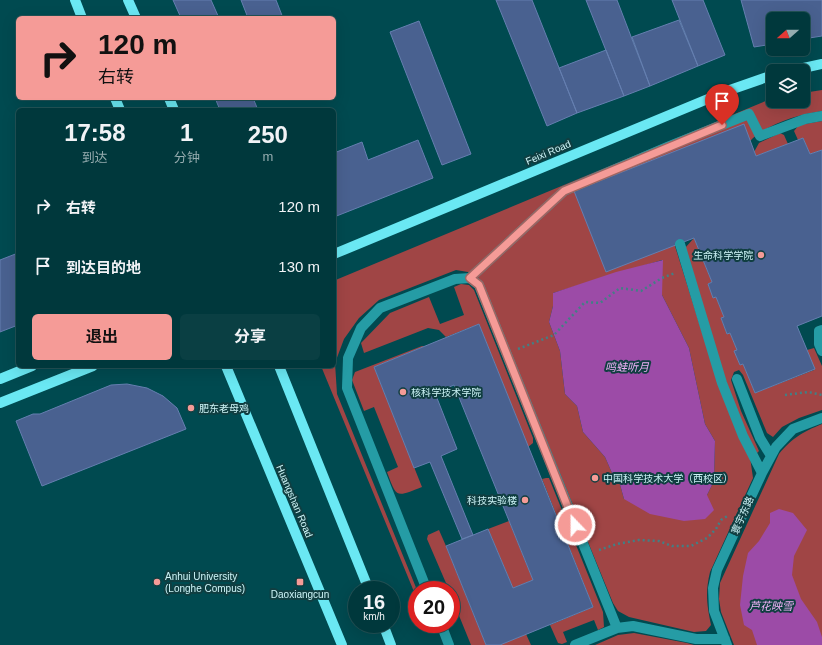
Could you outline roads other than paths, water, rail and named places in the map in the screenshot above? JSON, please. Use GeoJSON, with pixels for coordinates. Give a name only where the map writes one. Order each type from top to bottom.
{"type":"FeatureCollection","features":[{"type":"Feature","properties":{"kind":"main road"},"geometry":{"type":"LineString","coordinates":[[75,0],[81,16]]}},
{"type":"Feature","properties":{"kind":"main road"},"geometry":{"type":"LineString","coordinates":[[128,0],[135,16]]}},
{"type":"Feature","properties":{"kind":"main road"},"geometry":{"type":"LineString","coordinates":[[810,67],[822,64]]}},
{"type":"Feature","properties":{"kind":"main road","name":"Feixi Road"},"geometry":{"type":"LineString","coordinates":[[336,253],[727,91],[766,77]]}},
{"type":"Feature","properties":{"kind":"main road"},"geometry":{"type":"LineString","coordinates":[[0,379],[27,368]]}},
{"type":"Feature","properties":{"kind":"main road"},"geometry":{"type":"LineString","coordinates":[[0,403],[88,368]]}},
{"type":"Feature","properties":{"kind":"main road","name":"Huangshan Road"},"geometry":{"type":"LineString","coordinates":[[227,368],[342,645]]}},
{"type":"Feature","properties":{"kind":"main road"},"geometry":{"type":"LineString","coordinates":[[280,368],[365,581]]}},
{"type":"Feature","properties":{"kind":"main road"},"geometry":{"type":"LineString","coordinates":[[386,633],[391,645]]}},
{"type":"Feature","properties":{"kind":"street"},"geometry":{"type":"LineString","coordinates":[[423,581],[347,388],[348,358],[361,328],[380,308],[455,279],[470,278],[564,191],[749,114],[760,136],[805,119],[822,116]]}},
{"type":"Feature","properties":{"kind":"street"},"geometry":{"type":"LineString","coordinates":[[680,244],[722,383],[743,436],[762,473]]}},
{"type":"Feature","properties":{"kind":"street"},"geometry":{"type":"LineString","coordinates":[[470,278],[479,285],[617,628]]}},
{"type":"Feature","properties":{"kind":"street"},"geometry":{"type":"LineString","coordinates":[[822,330],[819,331],[819,344],[822,351]]}},
{"type":"Feature","properties":{"kind":"street"},"geometry":{"type":"LineString","coordinates":[[737,379],[760,438],[771,456]]}},
{"type":"Feature","properties":{"kind":"street","name":"寰宇东路"},"geometry":{"type":"LineString","coordinates":[[726,642],[714,611],[713,588],[718,570],[762,473],[776,447],[793,429],[822,418]]}},
{"type":"Feature","properties":{"kind":"street"},"geometry":{"type":"LineString","coordinates":[[575,645],[617,628],[633,626],[696,639],[726,642]]}},
{"type":"Feature","properties":{"kind":"street"},"geometry":{"type":"LineString","coordinates":[[444,633],[449,645]]}},
{"type":"Feature","properties":{"kind":"water","name":"鸣蛙听月"},"geometry":{"type":"Polygon","coordinates":[[[663,260],[662,295],[689,348],[705,424],[715,441],[714,481],[707,495],[714,510],[705,519],[684,521],[650,514],[624,499],[619,481],[612,473],[605,457],[583,432],[577,406],[565,394],[560,351],[549,322],[553,306],[553,293],[616,272],[663,260]]]}},
{"type":"Feature","properties":{"kind":"water","name":"芦花映雪"},"geometry":{"type":"Polygon","coordinates":[[[779,509],[793,513],[807,530],[794,556],[792,575],[801,599],[817,622],[822,637],[822,645],[757,645],[752,630],[744,625],[740,605],[743,576],[748,553],[759,541],[770,523],[770,513],[779,509]]]}},
{"type":"Feature","properties":{"kind":"place","name":"生命科学学院"},"geometry":{"type":"Point","coordinates":[761,255]}},
{"type":"Feature","properties":{"kind":"place","name":"核科学技术学院"},"geometry":{"type":"Point","coordinates":[403,392]}},
{"type":"Feature","properties":{"kind":"place","name":"肥东老母鸡"},"geometry":{"type":"Point","coordinates":[191,408]}},
{"type":"Feature","properties":{"kind":"place","name":"中国科学技术大学（西校区）"},"geometry":{"type":"Point","coordinates":[595,478]}},
{"type":"Feature","properties":{"kind":"place","name":"科技实验楼"},"geometry":{"type":"Point","coordinates":[525,500]}},
{"type":"Feature","properties":{"kind":"place","name":"Anhui University (Longhe Compus)"},"geometry":{"type":"Point","coordinates":[157,582]}},
{"type":"Feature","properties":{"kind":"place","name":"Daoxiangcun"},"geometry":{"type":"Point","coordinates":[300,582]}}]}
